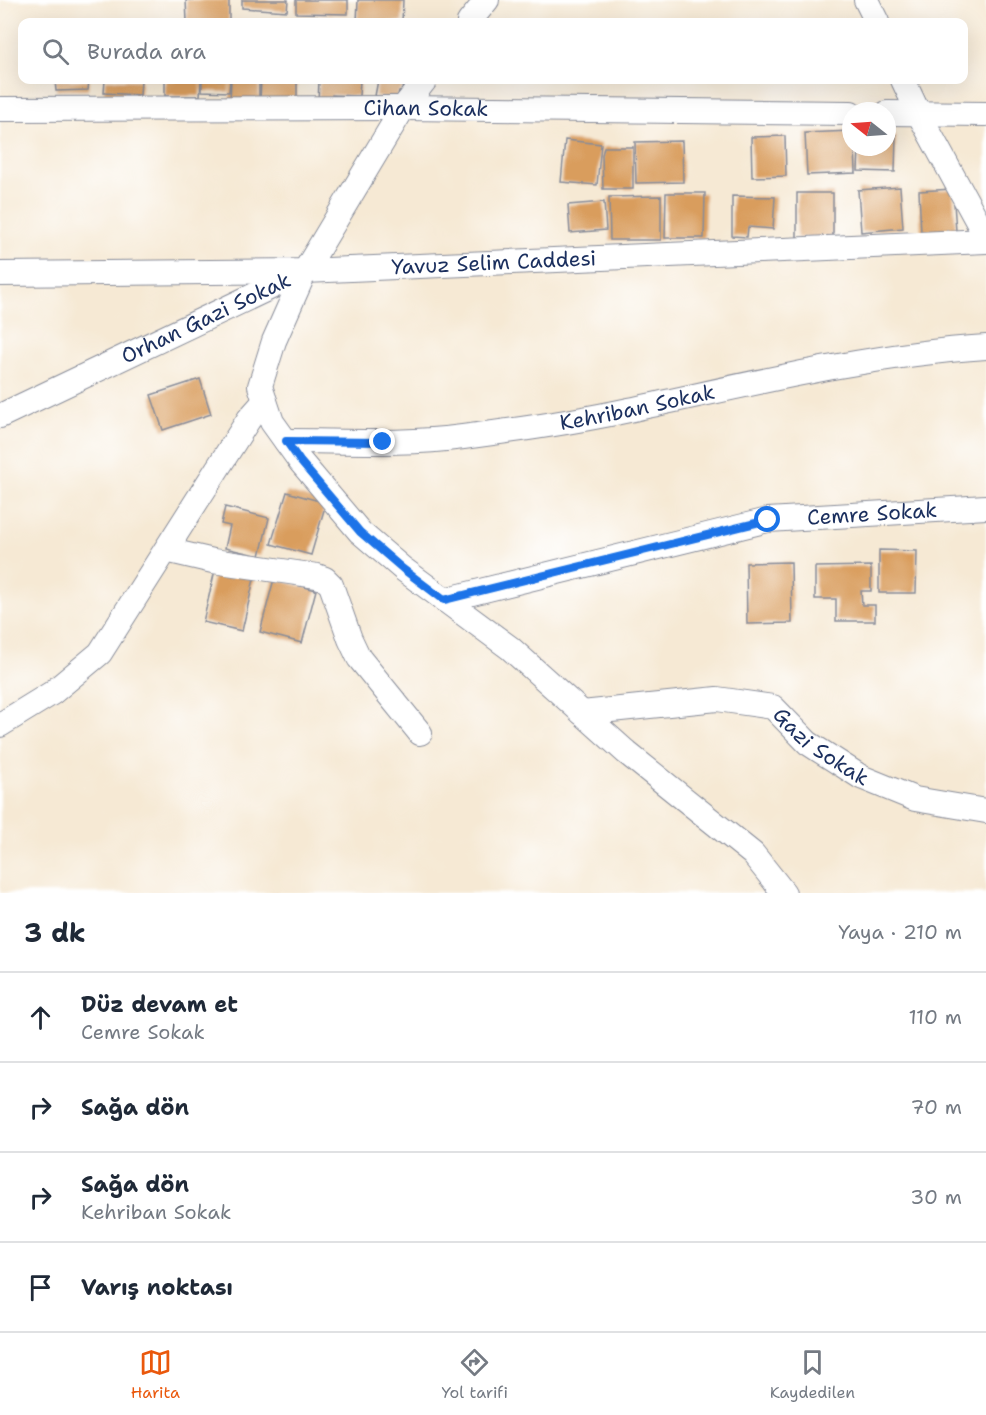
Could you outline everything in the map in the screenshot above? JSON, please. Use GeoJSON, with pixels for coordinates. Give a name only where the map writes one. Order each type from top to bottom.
{"type":"FeatureCollection","features":[{"type":"Feature","properties":{"kind":"street"},"geometry":{"type":"LineString","coordinates":[[472,18],[487,0]]}},
{"type":"Feature","properties":{"kind":"street"},"geometry":{"type":"LineString","coordinates":[[866,0],[875,18]]}},
{"type":"Feature","properties":{"kind":"street","name":"Orhan Gazi Sokak"},"geometry":{"type":"LineString","coordinates":[[0,416],[305,271],[403,108],[422,84]]}},
{"type":"Feature","properties":{"kind":"street"},"geometry":{"type":"LineString","coordinates":[[905,84],[986,239]]}},
{"type":"Feature","properties":{"kind":"street","name":"Cihan Sokak"},"geometry":{"type":"LineString","coordinates":[[0,109],[403,108],[842,113]]}},
{"type":"Feature","properties":{"kind":"street"},"geometry":{"type":"LineString","coordinates":[[896,113],[986,114]]}},
{"type":"Feature","properties":{"kind":"street","name":"Yavuz Selim Caddesi"},"geometry":{"type":"LineString","coordinates":[[0,274],[305,271],[986,239]]}},
{"type":"Feature","properties":{"kind":"street"},"geometry":{"type":"LineString","coordinates":[[305,271],[274,340],[260,386],[272,422],[300,461],[360,532],[403,569],[510,648],[627,753],[753,854],[784,893]]}},
{"type":"Feature","properties":{"kind":"street","name":"Kehriban Sokak"},"geometry":{"type":"LineString","coordinates":[[286,441],[383,442],[460,438],[625,411],[797,374],[946,350],[986,347]]}},
{"type":"Feature","properties":{"kind":"street"},"geometry":{"type":"LineString","coordinates":[[0,725],[52,693],[100,652],[249,419],[265,400]]}},
{"type":"Feature","properties":{"kind":"street","name":"Cemre Sokak"},"geometry":{"type":"LineString","coordinates":[[444,600],[768,520],[986,507]]}},
{"type":"Feature","properties":{"kind":"street"},"geometry":{"type":"LineString","coordinates":[[166,550],[213,561],[317,576],[324,579],[331,585],[359,658],[420,733]]}},
{"type":"Feature","properties":{"kind":"street","name":"Gazi Sokak"},"geometry":{"type":"LineString","coordinates":[[582,713],[717,699],[773,707],[808,743],[861,777],[915,799],[986,811]]}},
{"type":"Feature","properties":{"kind":"building"},"geometry":{"type":"Polygon","coordinates":[[[186,0],[229,0],[229,18],[187,18],[186,0]]]}},
{"type":"Feature","properties":{"kind":"building"},"geometry":{"type":"Polygon","coordinates":[[[242,0],[288,0],[287,11],[242,8],[242,0]]]}},
{"type":"Feature","properties":{"kind":"building"},"geometry":{"type":"Polygon","coordinates":[[[296,0],[348,0],[348,14],[296,13],[296,0]]]}},
{"type":"Feature","properties":{"kind":"building"},"geometry":{"type":"Polygon","coordinates":[[[358,0],[403,0],[402,18],[357,18],[358,0]]]}},
{"type":"Feature","properties":{"kind":"building"},"geometry":{"type":"Polygon","coordinates":[[[55,84],[89,84],[88,90],[56,91],[55,84]]]}},
{"type":"Feature","properties":{"kind":"building"},"geometry":{"type":"Polygon","coordinates":[[[105,84],[141,84],[140,95],[104,93],[105,84]]]}},
{"type":"Feature","properties":{"kind":"building"},"geometry":{"type":"Polygon","coordinates":[[[165,84],[201,84],[200,96],[165,96],[165,84]]]}},
{"type":"Feature","properties":{"kind":"building"},"geometry":{"type":"Polygon","coordinates":[[[202,84],[230,84],[229,92],[202,91],[202,84]]]}},
{"type":"Feature","properties":{"kind":"building"},"geometry":{"type":"Polygon","coordinates":[[[231,84],[259,84],[259,102],[230,101],[231,84]]]}},
{"type":"Feature","properties":{"kind":"building"},"geometry":{"type":"Polygon","coordinates":[[[261,84],[297,84],[297,100],[260,100],[261,84]]]}},
{"type":"Feature","properties":{"kind":"building"},"geometry":{"type":"Polygon","coordinates":[[[319,84],[360,84],[359,96],[332,95],[332,103],[318,103],[319,84]]]}},
{"type":"Feature","properties":{"kind":"building"},"geometry":{"type":"Polygon","coordinates":[[[377,84],[403,84],[397,100],[375,96],[377,84]]]}},
{"type":"Feature","properties":{"kind":"building"},"geometry":{"type":"Polygon","coordinates":[[[842,131],[842,156],[855,156],[856,173],[807,175],[805,133],[842,131]]]}},
{"type":"Feature","properties":{"kind":"building"},"geometry":{"type":"Polygon","coordinates":[[[785,136],[786,176],[752,177],[751,137],[785,136]]]}},
{"type":"Feature","properties":{"kind":"building"},"geometry":{"type":"Polygon","coordinates":[[[565,140],[601,144],[597,185],[561,182],[565,140]]]}},
{"type":"Feature","properties":{"kind":"building"},"geometry":{"type":"Polygon","coordinates":[[[682,141],[683,182],[636,183],[635,142],[682,141]]]}},
{"type":"Feature","properties":{"kind":"building"},"geometry":{"type":"Polygon","coordinates":[[[604,147],[633,147],[633,189],[603,189],[602,155],[604,147]]]}},
{"type":"Feature","properties":{"kind":"building"},"geometry":{"type":"Polygon","coordinates":[[[859,156],[895,156],[895,172],[858,171],[859,156]]]}},
{"type":"Feature","properties":{"kind":"building"},"geometry":{"type":"Polygon","coordinates":[[[900,187],[903,228],[861,232],[858,190],[900,187]]]}},
{"type":"Feature","properties":{"kind":"building"},"geometry":{"type":"Polygon","coordinates":[[[953,189],[956,231],[921,233],[919,191],[953,189]]]}},
{"type":"Feature","properties":{"kind":"building"},"geometry":{"type":"Polygon","coordinates":[[[666,193],[705,193],[704,238],[665,238],[666,193]]]}},
{"type":"Feature","properties":{"kind":"building"},"geometry":{"type":"Polygon","coordinates":[[[797,193],[833,193],[833,237],[797,238],[797,193]]]}},
{"type":"Feature","properties":{"kind":"building"},"geometry":{"type":"Polygon","coordinates":[[[661,196],[661,240],[610,240],[609,197],[661,196]]]}},
{"type":"Feature","properties":{"kind":"building"},"geometry":{"type":"Polygon","coordinates":[[[732,196],[775,197],[773,229],[748,227],[747,237],[732,236],[732,196]]]}},
{"type":"Feature","properties":{"kind":"building"},"geometry":{"type":"Polygon","coordinates":[[[604,202],[606,230],[570,233],[568,205],[604,202]]]}},
{"type":"Feature","properties":{"kind":"building"},"geometry":{"type":"Polygon","coordinates":[[[200,379],[211,414],[163,430],[151,395],[200,379]]]}},
{"type":"Feature","properties":{"kind":"building"},"geometry":{"type":"Polygon","coordinates":[[[287,492],[326,503],[311,555],[271,544],[287,492]]]}},
{"type":"Feature","properties":{"kind":"building"},"geometry":{"type":"Polygon","coordinates":[[[225,507],[269,518],[260,556],[225,548],[230,526],[221,524],[225,507]]]}},
{"type":"Feature","properties":{"kind":"building"},"geometry":{"type":"Polygon","coordinates":[[[879,550],[917,551],[916,593],[879,593],[879,550]]]}},
{"type":"Feature","properties":{"kind":"building"},"geometry":{"type":"Polygon","coordinates":[[[791,562],[792,623],[747,624],[746,563],[791,562]]]}},
{"type":"Feature","properties":{"kind":"building"},"geometry":{"type":"Polygon","coordinates":[[[871,566],[871,591],[861,591],[862,605],[875,605],[875,621],[836,621],[836,599],[815,599],[815,567],[871,566]]]}},
{"type":"Feature","properties":{"kind":"building"},"geometry":{"type":"Polygon","coordinates":[[[215,570],[254,579],[242,631],[203,622],[215,570]]]}},
{"type":"Feature","properties":{"kind":"building"},"geometry":{"type":"Polygon","coordinates":[[[274,579],[316,590],[302,643],[260,632],[274,579]]]}},
{"type":"Feature","properties":{"kind":"route"},"geometry":{"type":"LineString","coordinates":[[383,442],[286,441],[360,532],[444,600],[768,520]]}}]}
